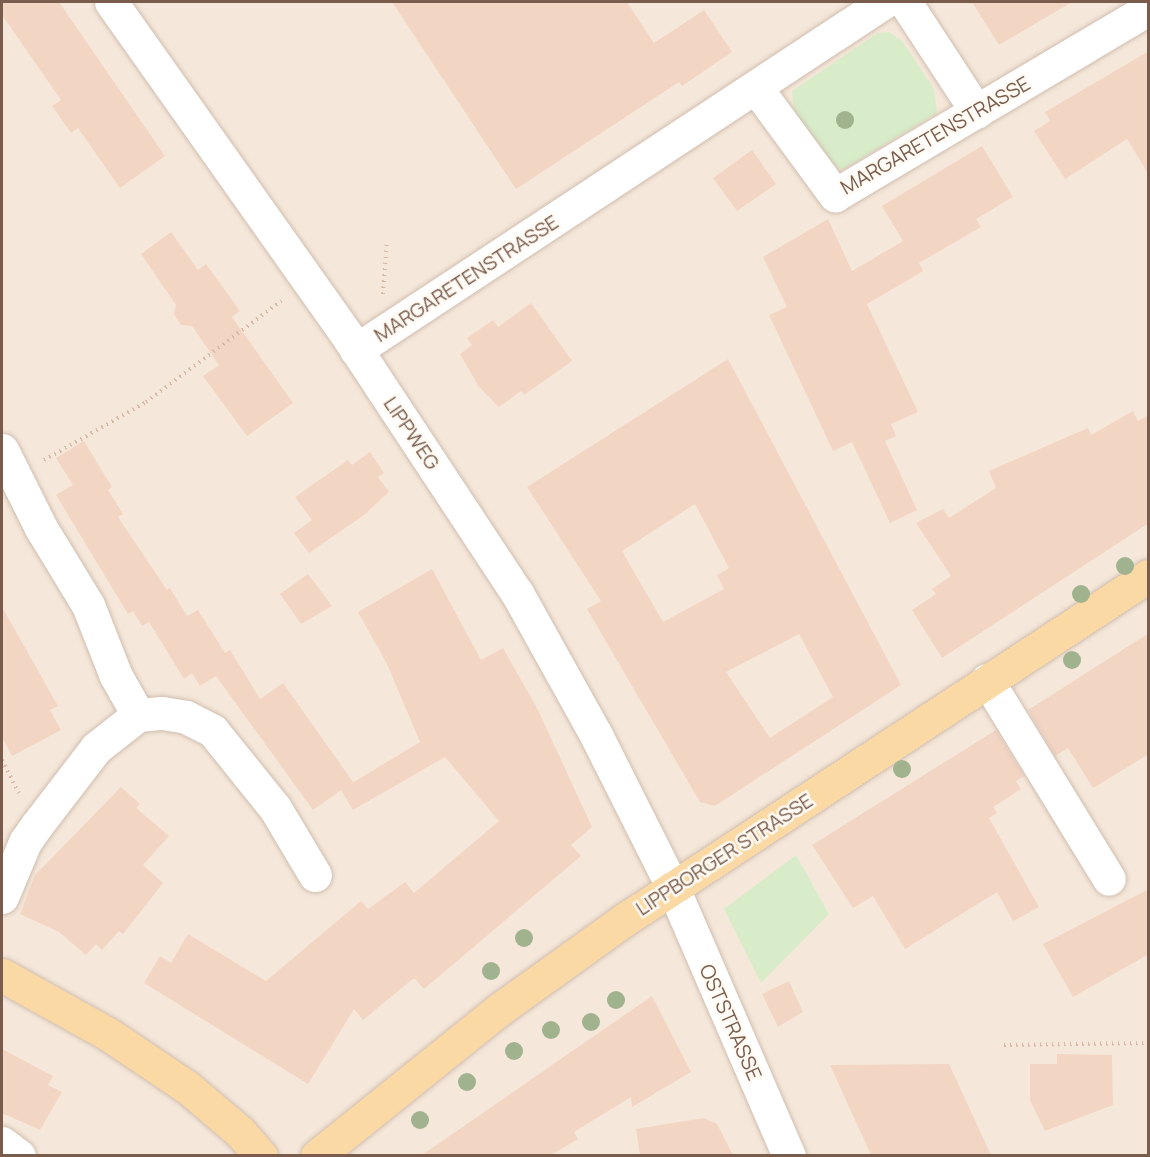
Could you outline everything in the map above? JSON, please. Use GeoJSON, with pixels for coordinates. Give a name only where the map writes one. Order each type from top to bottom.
{"type":"FeatureCollection","features":[{"type":"Feature","properties":{"kind":"main road","name":"LIPPBORGER STRASSE"},"geometry":{"type":"LineString","coordinates":[[317,1155],[500,1009],[673,888],[987,680],[1149,576]]}},
{"type":"Feature","properties":{"kind":"main road"},"geometry":{"type":"LineString","coordinates":[[2,975],[108,1034],[187,1087],[240,1132],[261,1155]]}},
{"type":"Feature","properties":{"kind":"street","name":"LIPPWEG"},"geometry":{"type":"LineString","coordinates":[[111,2],[353,345],[517,593],[596,735],[673,888]]}},
{"type":"Feature","properties":{"kind":"street","name":"MARGARETENSTRASSE"},"geometry":{"type":"LineString","coordinates":[[353,345],[757,89],[884,2]]}},
{"type":"Feature","properties":{"kind":"street"},"geometry":{"type":"LineString","coordinates":[[905,2],[977,111]]}},
{"type":"Feature","properties":{"kind":"street","name":"MARGARETENSTRASSE"},"geometry":{"type":"LineString","coordinates":[[757,89],[835,195],[1149,9]]}},
{"type":"Feature","properties":{"kind":"street"},"geometry":{"type":"LineString","coordinates":[[8,463],[88,605],[116,676],[138,715]]}},
{"type":"Feature","properties":{"kind":"street"},"geometry":{"type":"LineString","coordinates":[[987,680],[1109,879]]}},
{"type":"Feature","properties":{"kind":"street"},"geometry":{"type":"LineString","coordinates":[[2,897],[25,842],[96,748],[138,715],[162,713],[186,717],[213,731],[275,808],[315,874]]}},
{"type":"Feature","properties":{"kind":"street","name":"OSTSTRASSE"},"geometry":{"type":"LineString","coordinates":[[673,888],[789,1155]]}},
{"type":"Feature","properties":{"kind":"street"},"geometry":{"type":"LineString","coordinates":[[2,1143],[19,1155]]}},
{"type":"Feature","properties":{"kind":"path"},"geometry":{"type":"LineString","coordinates":[[353,345],[383,296],[387,241]]}},
{"type":"Feature","properties":{"kind":"path"},"geometry":{"type":"LineString","coordinates":[[8,463],[146,402],[307,281]]}},
{"type":"Feature","properties":{"kind":"path"},"geometry":{"type":"LineString","coordinates":[[1004,1046],[1149,1043]]}},
{"type":"Feature","properties":{"kind":"shaded area"},"geometry":{"type":"Polygon","coordinates":[[[2,2],[1148,2],[1148,1155],[2,1155],[2,2]]]}},
{"type":"Feature","properties":{"kind":"green space"},"geometry":{"type":"Polygon","coordinates":[[[889,32],[902,41],[934,89],[937,113],[843,170],[827,162],[795,121],[792,91],[878,33],[889,32]]]}},
{"type":"Feature","properties":{"kind":"green space"},"geometry":{"type":"Polygon","coordinates":[[[796,855],[829,914],[761,983],[724,909],[796,855]]]}},
{"type":"Feature","properties":{"kind":"building"},"geometry":{"type":"Polygon","coordinates":[[[2,2],[59,2],[165,156],[120,188],[78,128],[71,133],[52,106],[61,100],[2,15],[2,2]]]}},
{"type":"Feature","properties":{"kind":"building"},"geometry":{"type":"Polygon","coordinates":[[[392,2],[627,2],[654,43],[704,10],[732,52],[682,86],[679,82],[516,189],[392,2]]]}},
{"type":"Feature","properties":{"kind":"building"},"geometry":{"type":"Polygon","coordinates":[[[972,2],[1072,2],[999,45],[972,2]]]}},
{"type":"Feature","properties":{"kind":"building"},"geometry":{"type":"Polygon","coordinates":[[[1149,51],[1149,175],[1127,139],[1065,179],[1034,131],[1050,121],[1045,112],[1149,51]]]}},
{"type":"Feature","properties":{"kind":"building"},"geometry":{"type":"Polygon","coordinates":[[[982,146],[1013,197],[976,219],[981,227],[919,263],[923,271],[867,304],[918,412],[891,424],[896,436],[885,441],[917,510],[890,523],[852,442],[833,451],[769,315],[787,307],[763,257],[828,219],[852,271],[903,241],[882,206],[982,146]]]}},
{"type":"Feature","properties":{"kind":"building"},"geometry":{"type":"Polygon","coordinates":[[[752,150],[776,184],[737,211],[713,178],[752,150]]]}},
{"type":"Feature","properties":{"kind":"building"},"geometry":{"type":"Polygon","coordinates":[[[171,232],[198,270],[206,264],[240,311],[232,317],[293,403],[247,436],[203,376],[219,365],[192,326],[181,325],[174,314],[176,305],[141,254],[171,232]]]}},
{"type":"Feature","properties":{"kind":"building"},"geometry":{"type":"Polygon","coordinates":[[[531,303],[572,361],[524,395],[521,391],[499,407],[479,387],[460,354],[472,345],[467,338],[493,320],[498,327],[531,303]]]}},
{"type":"Feature","properties":{"kind":"building"},"geometry":{"type":"Polygon","coordinates":[[[728,359],[901,685],[715,806],[700,802],[587,609],[601,601],[527,487],[728,359]],[[695,504],[622,551],[663,622],[724,589],[717,575],[729,568],[695,504]],[[799,634],[726,672],[770,738],[833,697],[799,634]]]}},
{"type":"Feature","properties":{"kind":"building"},"geometry":{"type":"Polygon","coordinates":[[[1133,411],[1138,421],[1149,415],[1149,523],[942,658],[912,610],[936,594],[932,589],[951,576],[916,523],[943,509],[949,518],[996,488],[989,471],[1088,428],[1091,435],[1133,411]]]}},
{"type":"Feature","properties":{"kind":"building"},"geometry":{"type":"Polygon","coordinates":[[[84,441],[112,487],[108,490],[123,514],[118,517],[167,590],[170,588],[187,616],[198,610],[225,653],[230,650],[260,699],[283,683],[353,782],[347,786],[420,742],[387,664],[358,612],[432,569],[481,660],[503,648],[538,710],[592,827],[571,845],[581,856],[424,989],[414,978],[363,1020],[354,1009],[308,1084],[144,983],[160,956],[171,963],[188,934],[266,981],[361,901],[368,909],[405,882],[414,893],[499,821],[445,757],[353,810],[341,790],[313,810],[216,676],[200,686],[192,673],[184,679],[149,622],[142,626],[133,611],[128,614],[56,495],[73,485],[56,458],[84,441]]]}},
{"type":"Feature","properties":{"kind":"building"},"geometry":{"type":"Polygon","coordinates":[[[370,452],[384,473],[378,477],[389,492],[364,515],[309,553],[294,533],[312,520],[295,497],[348,460],[352,465],[370,452]]]}},
{"type":"Feature","properties":{"kind":"building"},"geometry":{"type":"Polygon","coordinates":[[[308,574],[332,606],[301,624],[280,594],[308,574]]]}},
{"type":"Feature","properties":{"kind":"building"},"geometry":{"type":"Polygon","coordinates":[[[2,607],[58,706],[50,710],[61,730],[12,756],[2,737],[2,607]]]}},
{"type":"Feature","properties":{"kind":"building"},"geometry":{"type":"Polygon","coordinates":[[[1149,633],[1149,754],[1093,788],[1068,748],[1055,756],[1028,710],[1149,633]]]}},
{"type":"Feature","properties":{"kind":"building"},"geometry":{"type":"Polygon","coordinates":[[[996,730],[1024,776],[1016,781],[1021,789],[993,807],[997,813],[989,818],[1039,907],[1013,921],[997,892],[905,949],[873,896],[853,908],[812,845],[996,730]]]}},
{"type":"Feature","properties":{"kind":"building"},"geometry":{"type":"Polygon","coordinates":[[[121,787],[140,804],[136,808],[169,836],[143,865],[163,883],[123,934],[119,931],[102,950],[96,944],[86,955],[59,932],[20,914],[35,875],[121,787]]]}},
{"type":"Feature","properties":{"kind":"building"},"geometry":{"type":"Polygon","coordinates":[[[1149,889],[1149,954],[1073,997],[1043,944],[1149,889]]]}},
{"type":"Feature","properties":{"kind":"building"},"geometry":{"type":"Polygon","coordinates":[[[789,981],[803,1012],[778,1027],[762,994],[789,981]]]}},
{"type":"Feature","properties":{"kind":"building"},"geometry":{"type":"Polygon","coordinates":[[[652,996],[691,1072],[632,1107],[631,1097],[574,1132],[578,1139],[551,1155],[422,1155],[652,996]]]}},
{"type":"Feature","properties":{"kind":"building"},"geometry":{"type":"Polygon","coordinates":[[[2,1049],[53,1076],[48,1085],[62,1092],[40,1130],[2,1113],[2,1049]]]}},
{"type":"Feature","properties":{"kind":"building"},"geometry":{"type":"Polygon","coordinates":[[[1057,1054],[1112,1055],[1113,1105],[1045,1131],[1030,1100],[1030,1064],[1057,1064],[1057,1054]]]}},
{"type":"Feature","properties":{"kind":"building"},"geometry":{"type":"Polygon","coordinates":[[[949,1064],[991,1155],[871,1155],[830,1065],[949,1064]]]}},
{"type":"Feature","properties":{"kind":"building"},"geometry":{"type":"Polygon","coordinates":[[[704,1118],[717,1124],[733,1155],[640,1155],[636,1129],[704,1118]]]}}]}
